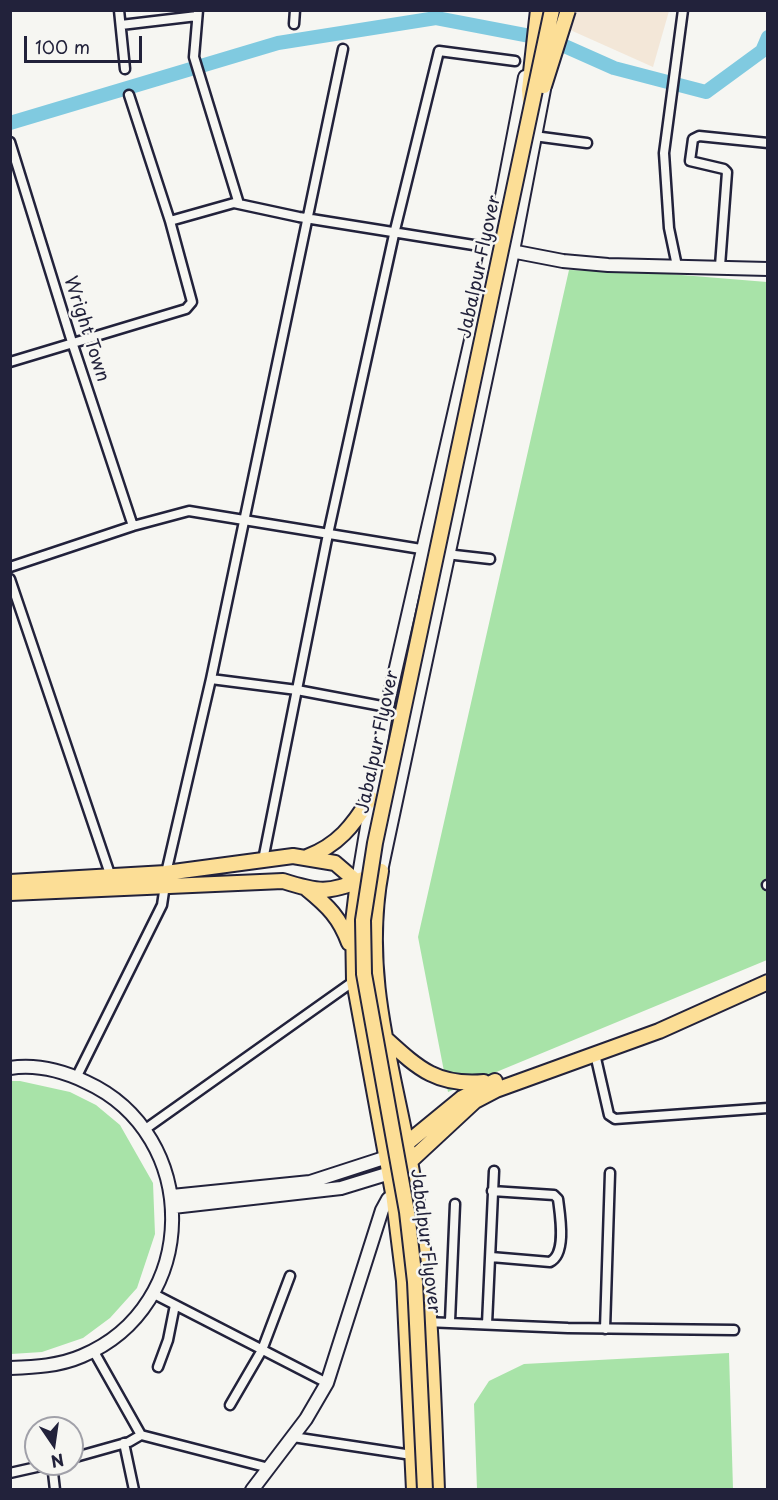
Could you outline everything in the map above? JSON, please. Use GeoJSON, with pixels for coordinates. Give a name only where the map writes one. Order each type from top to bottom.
{"type":"FeatureCollection","features":[{"type":"Feature","properties":{"kind":"main road"},"geometry":{"type":"LineString","coordinates":[[531,108],[529,90],[537,10]]}},
{"type":"Feature","properties":{"kind":"main road","name":"Jabalpur Flyover"},"geometry":{"type":"LineString","coordinates":[[425,1490],[415,1282],[407,1212],[364,974],[363,920],[375,843],[552,10]]}},
{"type":"Feature","properties":{"kind":"main road"},"geometry":{"type":"LineString","coordinates":[[531,108],[540,99],[568,10]]}},
{"type":"Feature","properties":{"kind":"main road"},"geometry":{"type":"LineString","coordinates":[[305,858],[325,850],[342,838],[352,827],[370,798]]}},
{"type":"Feature","properties":{"kind":"main road"},"geometry":{"type":"LineString","coordinates":[[166,879],[281,856],[305,858],[335,863],[358,881],[375,902]]}},
{"type":"Feature","properties":{"kind":"main road"},"geometry":{"type":"LineString","coordinates":[[10,893],[166,879],[283,881],[306,888],[330,891],[381,871]]}},
{"type":"Feature","properties":{"kind":"main road"},"geometry":{"type":"LineString","coordinates":[[381,871],[375,902],[373,940],[375,981],[415,1187],[430,1321],[437,1490]]}},
{"type":"Feature","properties":{"kind":"main road"},"geometry":{"type":"LineString","coordinates":[[358,881],[352,951],[354,981],[393,1193],[408,1323],[414,1490]]}},
{"type":"Feature","properties":{"kind":"main road"},"geometry":{"type":"LineString","coordinates":[[10,882],[112,883]]}},
{"type":"Feature","properties":{"kind":"main road"},"geometry":{"type":"LineString","coordinates":[[306,888],[333,909],[342,924],[352,951]]}},
{"type":"Feature","properties":{"kind":"main road"},"geometry":{"type":"LineString","coordinates":[[387,1157],[406,1145],[462,1098],[494,1082],[766,983]]}},
{"type":"Feature","properties":{"kind":"main road"},"geometry":{"type":"LineString","coordinates":[[390,1173],[410,1163],[475,1101],[527,1077],[659,1031],[766,983]]}},
{"type":"Feature","properties":{"kind":"main road"},"geometry":{"type":"LineString","coordinates":[[386,1039],[414,1065],[435,1078],[464,1084],[494,1082]]}},
{"type":"Feature","properties":{"kind":"street"},"geometry":{"type":"LineString","coordinates":[[119,10],[125,69]]}},
{"type":"Feature","properties":{"kind":"street"},"geometry":{"type":"LineString","coordinates":[[294,24],[295,10]]}},
{"type":"Feature","properties":{"kind":"street"},"geometry":{"type":"LineString","coordinates":[[358,881],[370,798],[387,707],[425,549],[492,248],[537,10]]}},
{"type":"Feature","properties":{"kind":"street"},"geometry":{"type":"LineString","coordinates":[[381,871],[513,251],[559,10]]}},
{"type":"Feature","properties":{"kind":"street"},"geometry":{"type":"LineString","coordinates":[[677,266],[669,228],[664,153],[683,10]]}},
{"type":"Feature","properties":{"kind":"street"},"geometry":{"type":"LineString","coordinates":[[121,25],[197,13],[194,57],[239,204]]}},
{"type":"Feature","properties":{"kind":"street"},"geometry":{"type":"LineString","coordinates":[[76,1078],[162,905],[343,49]]}},
{"type":"Feature","properties":{"kind":"street"},"geometry":{"type":"LineString","coordinates":[[263,860],[327,534],[395,230],[439,51],[515,61]]}},
{"type":"Feature","properties":{"kind":"street"},"geometry":{"type":"LineString","coordinates":[[10,362],[186,309],[192,302],[170,221],[129,95]]}},
{"type":"Feature","properties":{"kind":"street"},"geometry":{"type":"LineString","coordinates":[[534,136],[587,143]]}},
{"type":"Feature","properties":{"kind":"street"},"geometry":{"type":"LineString","coordinates":[[720,266],[727,172],[724,169],[690,161],[693,139],[699,136],[768,143]]}},
{"type":"Feature","properties":{"kind":"street","name":"Wright Town"},"geometry":{"type":"LineString","coordinates":[[10,142],[72,342],[133,526]]}},
{"type":"Feature","properties":{"kind":"street"},"geometry":{"type":"LineString","coordinates":[[170,221],[234,203],[307,218],[395,230],[563,261],[768,269]]}},
{"type":"Feature","properties":{"kind":"street"},"geometry":{"type":"LineString","coordinates":[[10,567],[133,526],[189,511],[425,549],[449,555],[490,559]]}},
{"type":"Feature","properties":{"kind":"street"},"geometry":{"type":"LineString","coordinates":[[10,579],[112,883]]}},
{"type":"Feature","properties":{"kind":"street"},"geometry":{"type":"LineString","coordinates":[[211,679],[297,690],[387,707]]}},
{"type":"Feature","properties":{"kind":"street"},"geometry":{"type":"LineString","coordinates":[[144,1130],[354,981]]}},
{"type":"Feature","properties":{"kind":"street"},"geometry":{"type":"LineString","coordinates":[[595,1054],[609,1115],[615,1119],[768,1108]]}},
{"type":"Feature","properties":{"kind":"street"},"geometry":{"type":"LineString","coordinates":[[10,1068],[22,1066],[65,1073],[105,1091],[138,1120],[161,1157],[172,1202],[172,1238],[162,1275],[143,1309],[116,1336],[82,1356],[45,1367],[10,1368]]}},
{"type":"Feature","properties":{"kind":"street"},"geometry":{"type":"LineString","coordinates":[[172,1202],[310,1182],[387,1157]]}},
{"type":"Feature","properties":{"kind":"street"},"geometry":{"type":"LineString","coordinates":[[487,1324],[494,1172]]}},
{"type":"Feature","properties":{"kind":"street"},"geometry":{"type":"LineString","coordinates":[[172,1202],[341,1188],[390,1173]]}},
{"type":"Feature","properties":{"kind":"street"},"geometry":{"type":"LineString","coordinates":[[605,1329],[610,1173]]}},
{"type":"Feature","properties":{"kind":"street"},"geometry":{"type":"LineString","coordinates":[[252,1490],[293,1437],[327,1383],[381,1210],[393,1193],[415,1187]]}},
{"type":"Feature","properties":{"kind":"street"},"geometry":{"type":"LineString","coordinates":[[491,1257],[550,1262],[558,1256],[560,1247],[558,1199],[554,1195],[492,1191]]}},
{"type":"Feature","properties":{"kind":"street"},"geometry":{"type":"LineString","coordinates":[[450,1321],[455,1204]]}},
{"type":"Feature","properties":{"kind":"street"},"geometry":{"type":"LineString","coordinates":[[230,1405],[262,1350],[290,1276]]}},
{"type":"Feature","properties":{"kind":"street"},"geometry":{"type":"LineString","coordinates":[[152,1293],[327,1383]]}},
{"type":"Feature","properties":{"kind":"street"},"geometry":{"type":"LineString","coordinates":[[158,1367],[168,1340],[175,1305]]}},
{"type":"Feature","properties":{"kind":"street"},"geometry":{"type":"LineString","coordinates":[[408,1323],[450,1321],[605,1329],[734,1330]]}},
{"type":"Feature","properties":{"kind":"street"},"geometry":{"type":"LineString","coordinates":[[93,1350],[141,1435]]}},
{"type":"Feature","properties":{"kind":"street"},"geometry":{"type":"LineString","coordinates":[[84,1455],[124,1443],[141,1435],[270,1468]]}},
{"type":"Feature","properties":{"kind":"street"},"geometry":{"type":"LineString","coordinates":[[293,1437],[412,1455]]}},
{"type":"Feature","properties":{"kind":"street"},"geometry":{"type":"LineString","coordinates":[[124,1443],[134,1490]]}},
{"type":"Feature","properties":{"kind":"shaded area"},"geometry":{"type":"Polygon","coordinates":[[[572,11],[669,11],[653,67],[568,29],[572,11]]]}},
{"type":"Feature","properties":{"kind":"green space"},"geometry":{"type":"Polygon","coordinates":[[[569,270],[657,273],[767,282],[767,960],[448,1092],[418,937],[569,270]]]}},
{"type":"Feature","properties":{"kind":"green space"},"geometry":{"type":"Polygon","coordinates":[[[11,1081],[70,1092],[96,1105],[120,1125],[153,1183],[155,1234],[137,1288],[110,1318],[83,1338],[42,1352],[11,1354],[11,1081]]]}},
{"type":"Feature","properties":{"kind":"green space"},"geometry":{"type":"Polygon","coordinates":[[[729,1353],[733,1489],[477,1489],[474,1404],[489,1381],[524,1364],[729,1353]]]}},
{"type":"Feature","properties":{"kind":"waterway"},"geometry":{"type":"LineString","coordinates":[[10,123],[278,43],[436,18],[551,40],[614,68],[706,92],[762,51],[768,37]]}}]}
